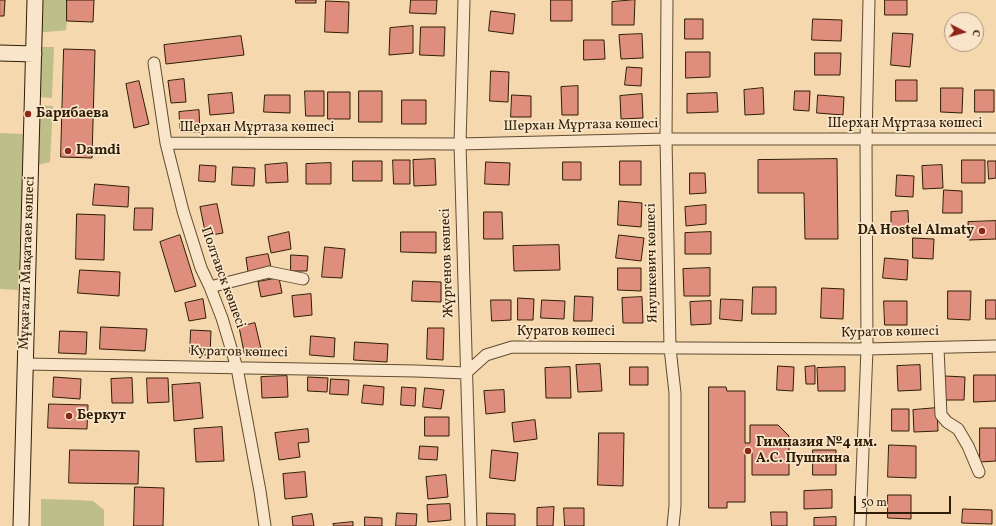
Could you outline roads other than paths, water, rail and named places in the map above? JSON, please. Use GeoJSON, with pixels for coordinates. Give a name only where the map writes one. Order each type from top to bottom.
{"type":"FeatureCollection","features":[{"type":"Feature","properties":{"kind":"street","name":"Мұқағали Мақатаев көшесі"},"geometry":{"type":"LineString","coordinates":[[21,526],[35,0]]}},
{"type":"Feature","properties":{"kind":"street","name":"Жүргенов көшесі"},"geometry":{"type":"LineString","coordinates":[[464,0],[460,144],[472,526]]}},
{"type":"Feature","properties":{"kind":"street","name":"Янушкевич көшесі"},"geometry":{"type":"LineString","coordinates":[[666,0],[666,139],[670,348],[675,393],[675,506],[673,526]]}},
{"type":"Feature","properties":{"kind":"street"},"geometry":{"type":"LineString","coordinates":[[860,526],[867,349],[866,140],[869,0]]}},
{"type":"Feature","properties":{"kind":"street"},"geometry":{"type":"LineString","coordinates":[[0,53],[34,54]]}},
{"type":"Feature","properties":{"kind":"street","name":"Полтавск көшесі"},"geometry":{"type":"LineString","coordinates":[[154,63],[166,143],[186,219],[201,268],[222,318],[237,368],[265,526]]}},
{"type":"Feature","properties":{"kind":"street","name":"Шерхан Мұртаза көшесі"},"geometry":{"type":"LineString","coordinates":[[166,143],[460,144],[666,139],[996,139]]}},
{"type":"Feature","properties":{"kind":"street"},"geometry":{"type":"LineString","coordinates":[[210,287],[269,272],[303,279]]}},
{"type":"Feature","properties":{"kind":"street","name":"Куратов көшесі"},"geometry":{"type":"LineString","coordinates":[[25,364],[466,373],[486,355],[512,347],[867,349],[996,346]]}},
{"type":"Feature","properties":{"kind":"street"},"geometry":{"type":"LineString","coordinates":[[938,348],[941,415],[947,422],[958,429],[968,446],[979,472]]}},
{"type":"Feature","properties":{"kind":"place","name":"Барибаева"},"geometry":{"type":"Point","coordinates":[28,114]}},
{"type":"Feature","properties":{"kind":"place","name":"Damdi"},"geometry":{"type":"Point","coordinates":[68,151]}},
{"type":"Feature","properties":{"kind":"place","name":"DA Hostel Almaty"},"geometry":{"type":"Point","coordinates":[982,231]}},
{"type":"Feature","properties":{"kind":"place","name":"Беркут"},"geometry":{"type":"Point","coordinates":[69,416]}},
{"type":"Feature","properties":{"kind":"place","name":"Гимназия №4 им. А.С. Пушкина"},"geometry":{"type":"Point","coordinates":[748,451]}}]}
